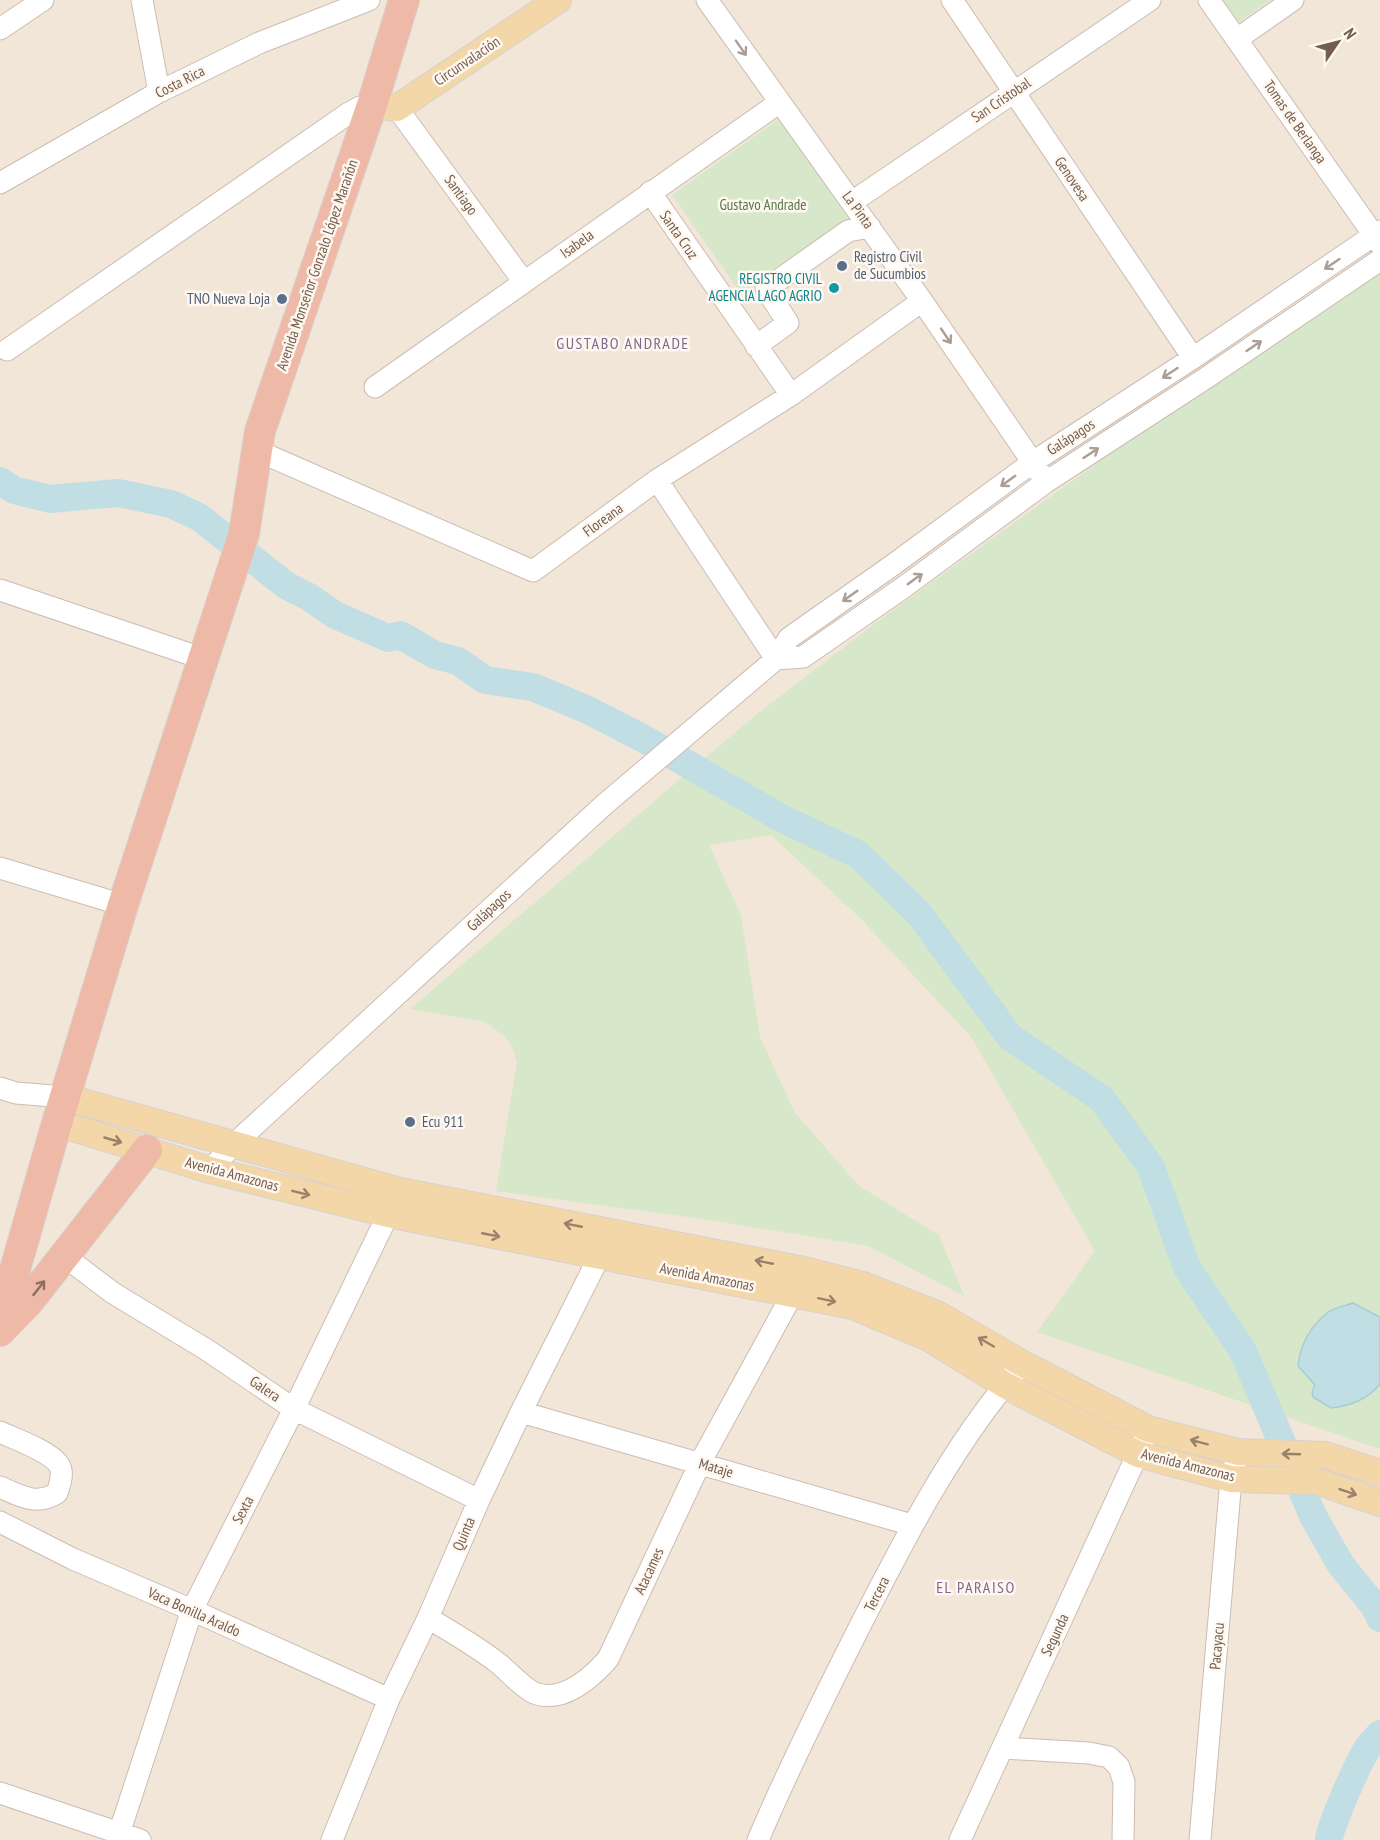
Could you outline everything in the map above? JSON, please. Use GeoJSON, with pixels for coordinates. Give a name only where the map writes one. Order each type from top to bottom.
{"type":"FeatureCollection","features":[{"type":"Feature","properties":{"kind":"highway","name":"Avenida Monseñor Gonzalo López Marañón"},"geometry":{"type":"LineString","coordinates":[[0,1322],[123,905],[244,534],[260,431],[385,106],[404,0]]}},
{"type":"Feature","properties":{"kind":"highway"},"geometry":{"type":"LineString","coordinates":[[0,1331],[29,1301],[147,1150]]}},
{"type":"Feature","properties":{"kind":"main road","name":"Circunvalación"},"geometry":{"type":"LineString","coordinates":[[385,106],[558,0]]}},
{"type":"Feature","properties":{"kind":"main road","name":"Avenida Amazonas"},"geometry":{"type":"LineString","coordinates":[[61,1110],[233,1145],[400,1191],[804,1270],[863,1285],[939,1315],[1023,1364],[1148,1429],[1247,1452],[1325,1455],[1380,1473]]}},
{"type":"Feature","properties":{"kind":"main road","name":"Avenida Amazonas"},"geometry":{"type":"LineString","coordinates":[[61,1110],[147,1150],[210,1170],[388,1214],[853,1306],[929,1338],[1005,1385],[1138,1454],[1240,1479],[1316,1481],[1380,1503]]}},
{"type":"Feature","properties":{"kind":"street"},"geometry":{"type":"LineString","coordinates":[[0,29],[43,0]]}},
{"type":"Feature","properties":{"kind":"street"},"geometry":{"type":"LineString","coordinates":[[142,0],[159,92]]}},
{"type":"Feature","properties":{"kind":"street","name":"Costa Rica"},"geometry":{"type":"LineString","coordinates":[[0,183],[159,92],[259,44],[369,0]]}},
{"type":"Feature","properties":{"kind":"street","name":"La Pinta"},"geometry":{"type":"LineString","coordinates":[[707,0],[870,227],[1046,482]]}},
{"type":"Feature","properties":{"kind":"street","name":"Genovesa"},"geometry":{"type":"LineString","coordinates":[[952,0],[1193,358]]}},
{"type":"Feature","properties":{"kind":"street","name":"San Cristobal"},"geometry":{"type":"LineString","coordinates":[[852,202],[1150,0]]}},
{"type":"Feature","properties":{"kind":"street","name":"Tomas de Berlanga"},"geometry":{"type":"LineString","coordinates":[[1209,0],[1378,237]]}},
{"type":"Feature","properties":{"kind":"street"},"geometry":{"type":"LineString","coordinates":[[1237,39],[1293,0]]}},
{"type":"Feature","properties":{"kind":"street","name":"Isabela"},"geometry":{"type":"LineString","coordinates":[[375,387],[780,102]]}},
{"type":"Feature","properties":{"kind":"street"},"geometry":{"type":"LineString","coordinates":[[7,350],[349,113],[360,107],[385,106]]}},
{"type":"Feature","properties":{"kind":"street","name":"Santiago"},"geometry":{"type":"LineString","coordinates":[[385,106],[524,282]]}},
{"type":"Feature","properties":{"kind":"street","name":"Santa Cruz"},"geometry":{"type":"LineString","coordinates":[[650,192],[791,395]]}},
{"type":"Feature","properties":{"kind":"street"},"geometry":{"type":"LineString","coordinates":[[756,345],[788,322],[766,289],[848,231],[870,227]]}},
{"type":"Feature","properties":{"kind":"street","name":"Galápagos"},"geometry":{"type":"LineString","coordinates":[[210,1170],[233,1145],[610,800],[776,659],[789,638],[1033,462],[1378,237]]}},
{"type":"Feature","properties":{"kind":"street","name":"Galápagos"},"geometry":{"type":"LineString","coordinates":[[776,659],[803,657],[904,587],[1046,482],[1206,378],[1380,260]]}},
{"type":"Feature","properties":{"kind":"street","name":"Floreana"},"geometry":{"type":"LineString","coordinates":[[258,451],[533,571],[657,480],[791,395],[922,301]]}},
{"type":"Feature","properties":{"kind":"street"},"geometry":{"type":"LineString","coordinates":[[657,480],[776,659]]}},
{"type":"Feature","properties":{"kind":"street"},"geometry":{"type":"LineString","coordinates":[[0,590],[204,659]]}},
{"type":"Feature","properties":{"kind":"street"},"geometry":{"type":"LineString","coordinates":[[0,868],[123,905]]}},
{"type":"Feature","properties":{"kind":"street","name":"Avenida Amazonas"},"geometry":{"type":"LineString","coordinates":[[8,1091],[61,1110]]}},
{"type":"Feature","properties":{"kind":"street","name":"Sexta"},"geometry":{"type":"LineString","coordinates":[[118,1836],[192,1610],[294,1409],[400,1191]]}},
{"type":"Feature","properties":{"kind":"street","name":"Quinta"},"geometry":{"type":"LineString","coordinates":[[332,1840],[389,1699],[428,1618],[478,1500],[599,1257],[605,1232]]}},
{"type":"Feature","properties":{"kind":"street","name":"Galera"},"geometry":{"type":"LineString","coordinates":[[64,1256],[113,1293],[207,1350],[294,1409],[478,1500]]}},
{"type":"Feature","properties":{"kind":"street","name":"Atacames"},"geometry":{"type":"LineString","coordinates":[[428,1618],[497,1663],[537,1694],[556,1695],[577,1686],[594,1675],[608,1659],[700,1463],[794,1293]]}},
{"type":"Feature","properties":{"kind":"street","name":"Tercera"},"geometry":{"type":"LineString","coordinates":[[758,1840],[789,1767],[912,1525],[980,1417],[1023,1364]]}},
{"type":"Feature","properties":{"kind":"street","name":"Mataje"},"geometry":{"type":"LineString","coordinates":[[521,1412],[912,1525]]}},
{"type":"Feature","properties":{"kind":"street","name":"Segunda"},"geometry":{"type":"LineString","coordinates":[[960,1840],[1148,1429]]}},
{"type":"Feature","properties":{"kind":"street"},"geometry":{"type":"LineString","coordinates":[[0,1433],[49,1455],[60,1466],[61,1478],[57,1493],[46,1500],[26,1498],[0,1487]]}},
{"type":"Feature","properties":{"kind":"street","name":"Pacayacu"},"geometry":{"type":"LineString","coordinates":[[1200,1840],[1240,1479],[1247,1452]]}},
{"type":"Feature","properties":{"kind":"street","name":"Vaca Bonilla Araldo"},"geometry":{"type":"LineString","coordinates":[[0,1522],[73,1559],[389,1699]]}},
{"type":"Feature","properties":{"kind":"street"},"geometry":{"type":"LineString","coordinates":[[1003,1748],[1089,1753],[1109,1757],[1119,1767],[1124,1782],[1123,1840]]}},
{"type":"Feature","properties":{"kind":"street"},"geometry":{"type":"LineString","coordinates":[[0,1793],[118,1836],[140,1840]]}},
{"type":"Feature","properties":{"kind":"shaded area"},"geometry":{"type":"Polygon","coordinates":[[[0,0],[1380,0],[1380,1840],[0,1840],[0,0]]]}},
{"type":"Feature","properties":{"kind":"green space"},"geometry":{"type":"Polygon","coordinates":[[[1223,0],[1271,0],[1239,22],[1223,0]]]}},
{"type":"Feature","properties":{"kind":"green space","name":"Gustavo Andrade"},"geometry":{"type":"Polygon","coordinates":[[[783,116],[854,217],[742,295],[672,195],[783,116]]]}},
{"type":"Feature","properties":{"kind":"green space"},"geometry":{"type":"Polygon","coordinates":[[[1380,259],[1380,1449],[1037,1332],[1095,1251],[971,1037],[860,918],[771,835],[709,845],[741,915],[760,1037],[795,1113],[859,1186],[939,1235],[964,1296],[868,1246],[710,1220],[496,1191],[517,1062],[512,1046],[503,1035],[485,1022],[410,1009],[752,718],[882,618],[1380,259]]]}},
{"type":"Feature","properties":{"kind":"water"},"geometry":{"type":"Polygon","coordinates":[[[1353,1303],[1380,1317],[1380,1384],[1358,1401],[1331,1408],[1313,1397],[1312,1392],[1315,1385],[1298,1366],[1299,1358],[1307,1337],[1321,1318],[1332,1310],[1353,1303]]]}},
{"type":"Feature","properties":{"kind":"waterway"},"geometry":{"type":"LineString","coordinates":[[0,481],[14,490],[50,499],[118,493],[171,504],[199,517],[287,586],[309,597],[335,615],[388,638],[400,635],[435,655],[458,661],[485,680],[533,687],[588,710],[646,740],[781,818],[859,855],[920,915],[1010,1037],[1102,1099],[1151,1167],[1187,1268],[1243,1351],[1313,1516],[1341,1565],[1375,1607],[1380,1618]]}},
{"type":"Feature","properties":{"kind":"waterway"},"geometry":{"type":"LineString","coordinates":[[1329,1840],[1353,1776],[1366,1751],[1380,1734]]}},
{"type":"Feature","properties":{"kind":"place","name":"Registro Civil de Sucumbios"},"geometry":{"type":"Point","coordinates":[842,266]}},
{"type":"Feature","properties":{"kind":"place","name":"REGISTRO CIVIL AGENCIA LAGO AGRIO"},"geometry":{"type":"Point","coordinates":[834,288]}},
{"type":"Feature","properties":{"kind":"place","name":"TNO Nueva Loja"},"geometry":{"type":"Point","coordinates":[282,299]}},
{"type":"Feature","properties":{"kind":"place","name":"Ecu 911"},"geometry":{"type":"Point","coordinates":[410,1122]}},
{"type":"Feature","properties":{"kind":"district","name":"GUSTABO ANDRADE"},"geometry":{"type":"Point","coordinates":[623,343]}},
{"type":"Feature","properties":{"kind":"district","name":"EL PARAISO"},"geometry":{"type":"Point","coordinates":[976,1587]}}]}
